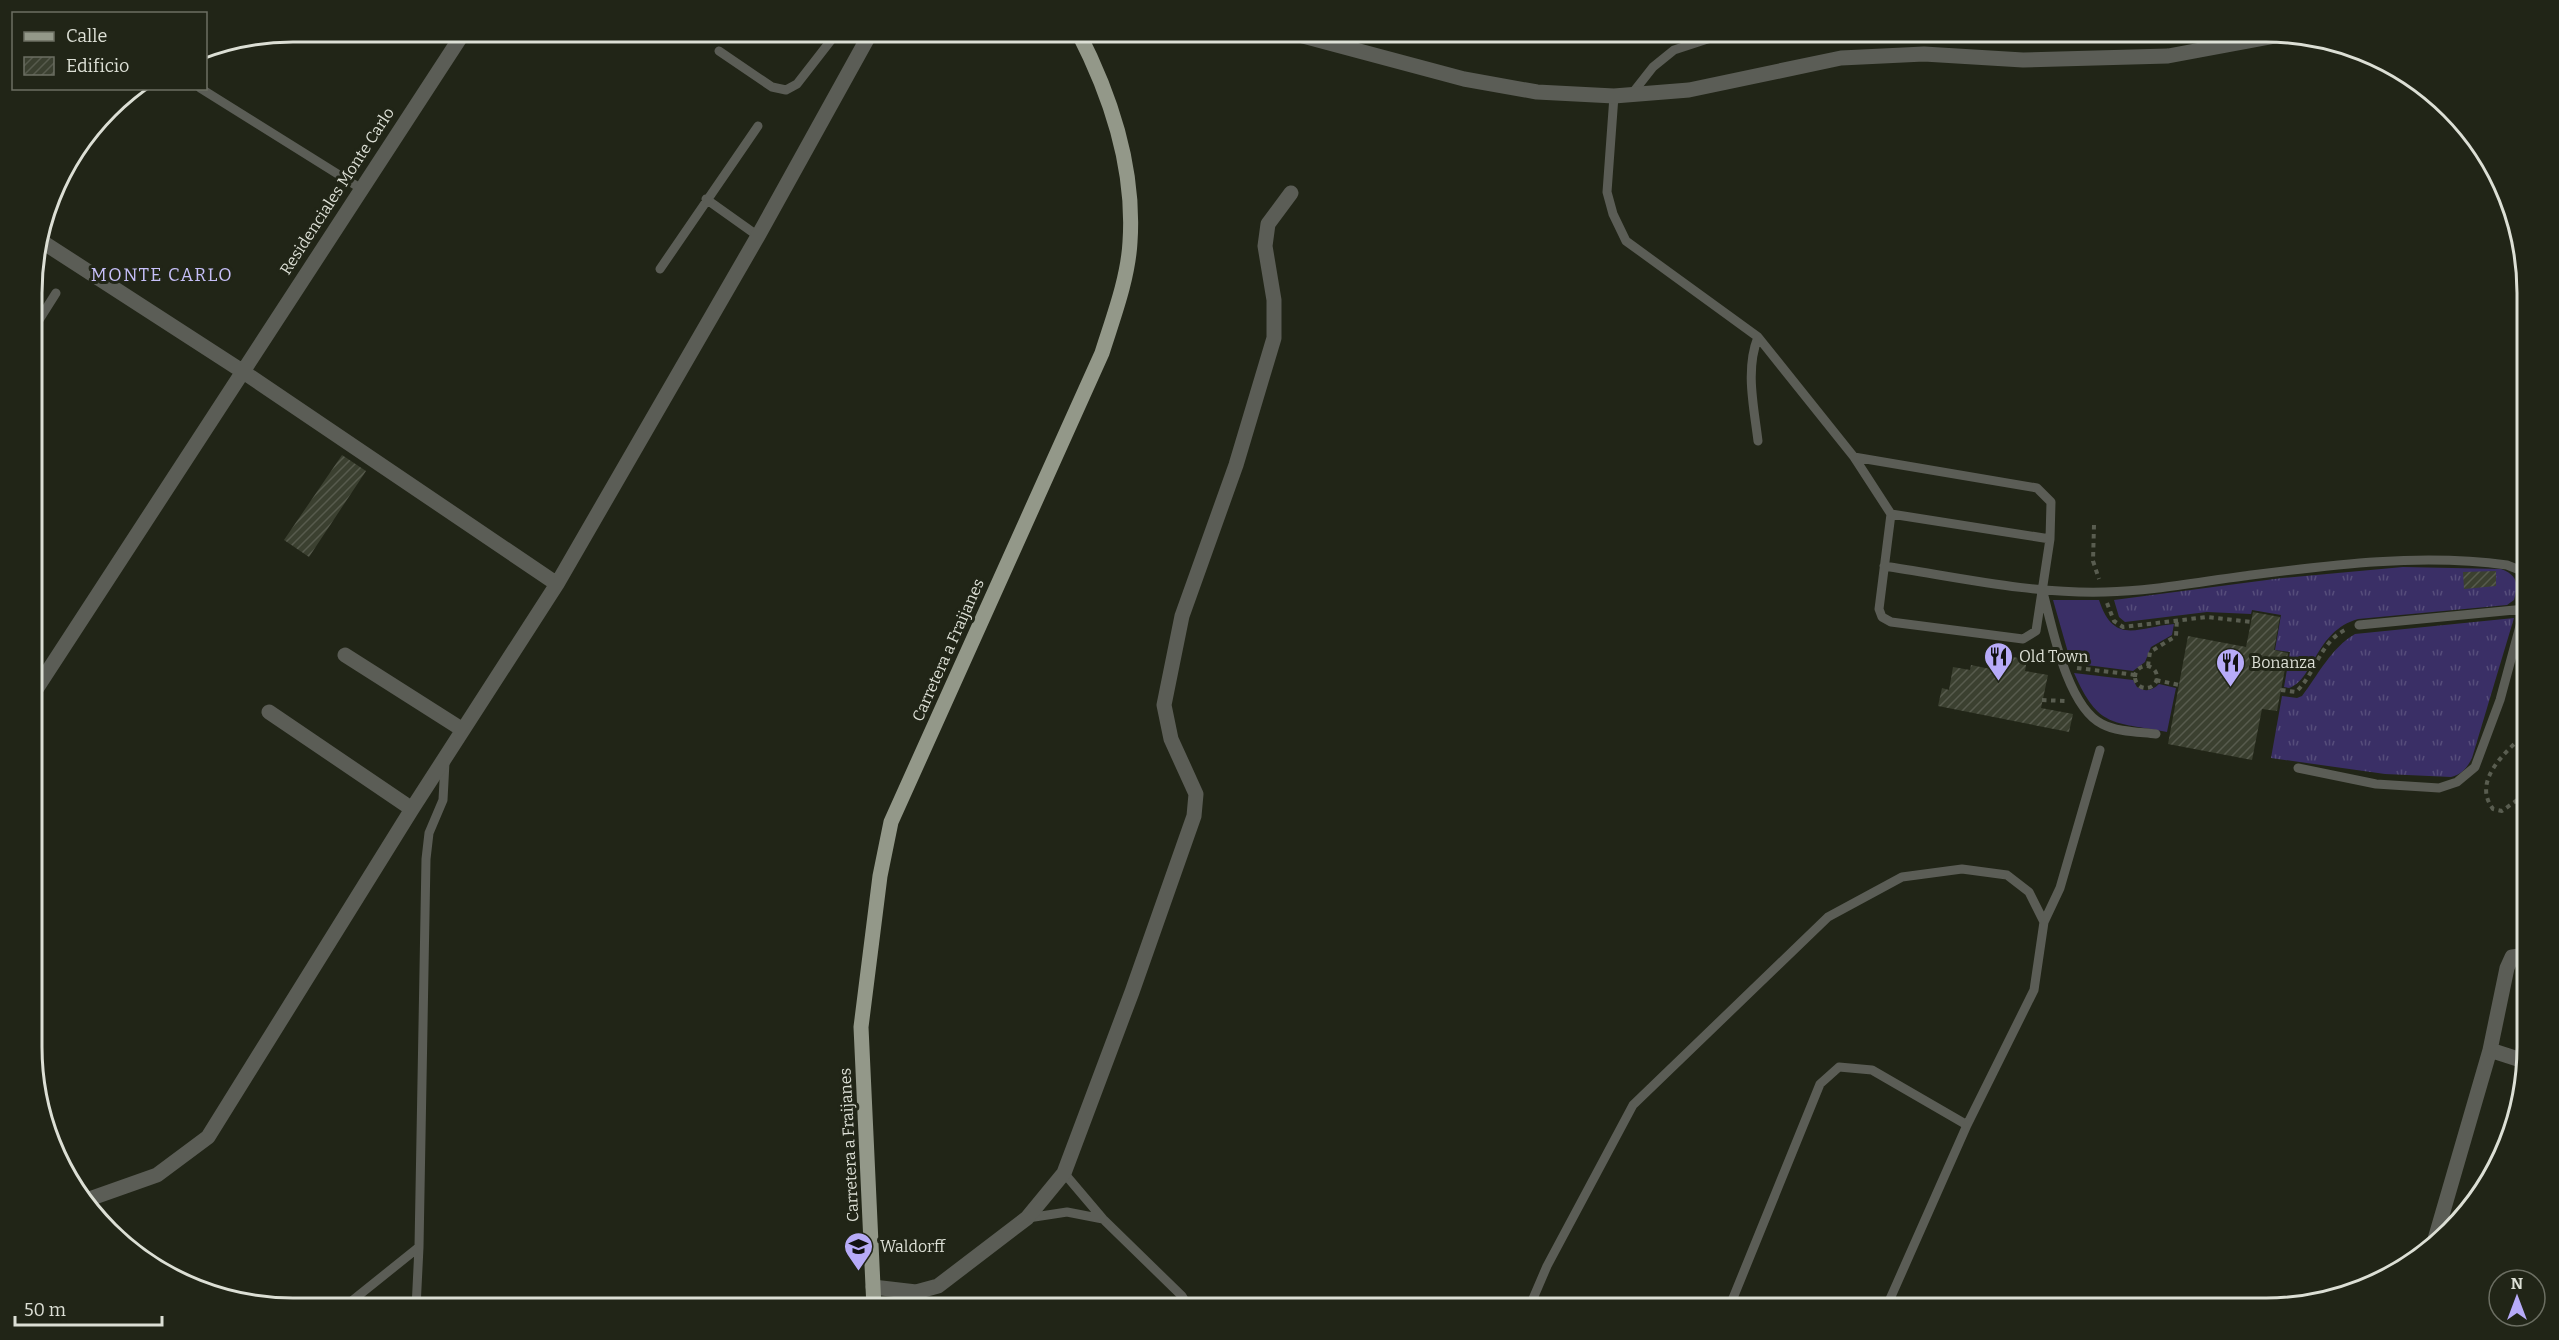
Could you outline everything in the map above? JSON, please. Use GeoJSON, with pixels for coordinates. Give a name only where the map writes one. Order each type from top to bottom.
{"type":"FeatureCollection","features":[{"type":"Feature","properties":{"kind":"main road","name":"Carretera a Fraijanes"},"geometry":{"type":"LineString","coordinates":[[874,1298],[861,1027],[880,876],[891,822],[1102,353],[1124,275],[1130,243],[1130,197],[1120,135],[1097,68],[1083,42]]}},
{"type":"Feature","properties":{"kind":"street","name":"Residenciales Monte Carlo"},"geometry":{"type":"LineString","coordinates":[[42,680],[360,188],[457,42]]}},
{"type":"Feature","properties":{"kind":"street"},"geometry":{"type":"LineString","coordinates":[[92,1198],[157,1174],[208,1137],[412,809],[557,584],[758,236],[865,42]]}},
{"type":"Feature","properties":{"kind":"street"},"geometry":{"type":"LineString","coordinates":[[1325,42],[1464,79],[1537,92],[1614,96],[1689,90],[1841,58],[1924,54],[2023,60],[2168,56],[2251,42]]}},
{"type":"Feature","properties":{"kind":"street"},"geometry":{"type":"LineString","coordinates":[[873,1287],[915,1292],[938,1286],[1027,1218],[1064,1173],[1132,992],[1194,816],[1196,794],[1171,739],[1164,705],[1182,616],[1236,465],[1274,338],[1274,300],[1265,246],[1268,224],[1291,193]]}},
{"type":"Feature","properties":{"kind":"street"},"geometry":{"type":"LineString","coordinates":[[47,245],[242,371],[557,584]]}},
{"type":"Feature","properties":{"kind":"street"},"geometry":{"type":"LineString","coordinates":[[345,655],[463,730]]}},
{"type":"Feature","properties":{"kind":"street"},"geometry":{"type":"LineString","coordinates":[[269,712],[412,809]]}},
{"type":"Feature","properties":{"kind":"street"},"geometry":{"type":"LineString","coordinates":[[2440,1227],[2490,1050],[2507,968],[2512,957],[2517,956]]}},
{"type":"Feature","properties":{"kind":"street"},"geometry":{"type":"LineString","coordinates":[[2490,1050],[2516,1059]]}},
{"type":"Feature","properties":{"kind":"lane"},"geometry":{"type":"LineString","coordinates":[[719,51],[772,87],[786,90],[797,84],[830,42]]}},
{"type":"Feature","properties":{"kind":"lane"},"geometry":{"type":"LineString","coordinates":[[1630,96],[1653,67],[1674,50],[1698,42]]}},
{"type":"Feature","properties":{"kind":"lane"},"geometry":{"type":"LineString","coordinates":[[203,90],[360,188]]}},
{"type":"Feature","properties":{"kind":"lane"},"geometry":{"type":"LineString","coordinates":[[1614,96],[1607,192],[1612,214],[1626,241],[1758,337],[1854,457],[1891,514],[1879,609],[1882,617],[1891,622],[2023,639],[2036,631],[2050,539],[2051,502],[2037,488],[1854,457]]}},
{"type":"Feature","properties":{"kind":"lane"},"geometry":{"type":"LineString","coordinates":[[660,269],[758,126]]}},
{"type":"Feature","properties":{"kind":"lane"},"geometry":{"type":"LineString","coordinates":[[706,199],[758,236]]}},
{"type":"Feature","properties":{"kind":"lane"},"geometry":{"type":"LineString","coordinates":[[42,315],[56,293]]}},
{"type":"Feature","properties":{"kind":"lane"},"geometry":{"type":"LineString","coordinates":[[1758,337],[1753,349],[1751,383],[1758,441]]}},
{"type":"Feature","properties":{"kind":"lane"},"geometry":{"type":"LineString","coordinates":[[1891,514],[2050,539]]}},
{"type":"Feature","properties":{"kind":"lane"},"geometry":{"type":"LineString","coordinates":[[1884,566],[2042,591],[2104,592],[2157,589],[2244,576],[2408,560],[2507,565],[2517,569]]}},
{"type":"Feature","properties":{"kind":"lane"},"geometry":{"type":"LineString","coordinates":[[2042,591],[2063,666],[2078,698],[2091,716],[2102,725],[2156,734]]}},
{"type":"Feature","properties":{"kind":"lane"},"geometry":{"type":"LineString","coordinates":[[2359,625],[2517,608]]}},
{"type":"Feature","properties":{"kind":"lane"},"geometry":{"type":"LineString","coordinates":[[2298,768],[2376,784],[2439,788],[2457,782],[2475,767],[2500,700],[2517,639]]}},
{"type":"Feature","properties":{"kind":"lane"},"geometry":{"type":"LineString","coordinates":[[1890,1298],[1967,1125],[2034,990],[2044,922],[2060,888],[2100,750]]}},
{"type":"Feature","properties":{"kind":"lane"},"geometry":{"type":"LineString","coordinates":[[416,1298],[426,859],[429,833],[443,801],[445,758]]}},
{"type":"Feature","properties":{"kind":"lane"},"geometry":{"type":"LineString","coordinates":[[1533,1298],[1547,1266],[1633,1105],[1828,917],[1902,878],[1962,869],[2007,874],[2029,892],[2044,922]]}},
{"type":"Feature","properties":{"kind":"lane"},"geometry":{"type":"LineString","coordinates":[[1733,1298],[1820,1084],[1839,1067],[1872,1070],[1967,1125]]}},
{"type":"Feature","properties":{"kind":"lane"},"geometry":{"type":"LineString","coordinates":[[1064,1173],[1103,1219],[1183,1298]]}},
{"type":"Feature","properties":{"kind":"lane"},"geometry":{"type":"LineString","coordinates":[[1027,1218],[1067,1212],[1103,1219]]}},
{"type":"Feature","properties":{"kind":"lane"},"geometry":{"type":"LineString","coordinates":[[355,1298],[419,1247]]}},
{"type":"Feature","properties":{"kind":"path"},"geometry":{"type":"LineString","coordinates":[[2094,525],[2093,561],[2114,621],[2123,627],[2207,616],[2251,622]]}},
{"type":"Feature","properties":{"kind":"path"},"geometry":{"type":"LineString","coordinates":[[2148,666],[2150,652],[2176,636],[2177,619]]}},
{"type":"Feature","properties":{"kind":"path"},"geometry":{"type":"LineString","coordinates":[[2281,690],[2296,692],[2302,686],[2324,648],[2344,630],[2359,625]]}},
{"type":"Feature","properties":{"kind":"path"},"geometry":{"type":"LineString","coordinates":[[2063,666],[2136,675]]}},
{"type":"Feature","properties":{"kind":"path"},"geometry":{"type":"LineString","coordinates":[[2136,675],[2142,667],[2148,666]]}},
{"type":"Feature","properties":{"kind":"path"},"geometry":{"type":"LineString","coordinates":[[2136,675],[2139,684],[2145,687],[2152,686],[2156,680],[2156,673],[2148,666]]}},
{"type":"Feature","properties":{"kind":"path"},"geometry":{"type":"LineString","coordinates":[[2156,680],[2179,685]]}},
{"type":"Feature","properties":{"kind":"path"},"geometry":{"type":"LineString","coordinates":[[2042,700],[2061,701],[2078,698]]}},
{"type":"Feature","properties":{"kind":"path"},"geometry":{"type":"LineString","coordinates":[[2517,742],[2499,759],[2489,776],[2486,790],[2486,800],[2493,809],[2502,811],[2517,800]]}},
{"type":"Feature","properties":{"kind":"green space"},"geometry":{"type":"Polygon","coordinates":[[[2403,567],[2501,569],[2515,580],[2514,600],[2507,605],[2358,619],[2344,625],[2333,634],[2304,676],[2289,688],[2284,687],[2290,652],[2275,650],[2281,615],[2252,610],[2251,614],[2207,612],[2125,622],[2119,617],[2114,600],[2282,578],[2403,567]]]}},
{"type":"Feature","properties":{"kind":"green space"},"geometry":{"type":"Polygon","coordinates":[[[2053,600],[2099,600],[2112,624],[2120,629],[2138,630],[2174,624],[2172,635],[2151,647],[2145,662],[2133,671],[2071,663],[2053,600]]]}},
{"type":"Feature","properties":{"kind":"green space"},"geometry":{"type":"Polygon","coordinates":[[[2514,618],[2472,758],[2466,768],[2458,774],[2451,777],[2385,774],[2271,758],[2282,696],[2297,698],[2302,696],[2332,654],[2355,634],[2514,618]]]}},
{"type":"Feature","properties":{"kind":"green space"},"geometry":{"type":"Polygon","coordinates":[[[2074,673],[2133,680],[2137,687],[2143,690],[2154,688],[2159,684],[2176,688],[2167,732],[2109,719],[2091,704],[2074,673]]]}},
{"type":"Feature","properties":{"kind":"building"},"geometry":{"type":"Polygon","coordinates":[[[342,455],[366,471],[309,557],[284,540],[342,455]]]}},
{"type":"Feature","properties":{"kind":"building"},"geometry":{"type":"Polygon","coordinates":[[[2496,571],[2496,586],[2464,589],[2463,572],[2496,571]]]}},
{"type":"Feature","properties":{"kind":"building","name":"Bonanza"},"geometry":{"type":"Polygon","coordinates":[[[2253,612],[2280,617],[2274,650],[2288,653],[2277,711],[2262,709],[2252,760],[2168,744],[2188,636],[2246,647],[2253,612]]]}},
{"type":"Feature","properties":{"kind":"building","name":"Old Town"},"geometry":{"type":"Polygon","coordinates":[[[2004,655],[2027,660],[2025,671],[2048,675],[2041,708],[2073,714],[2069,732],[1938,706],[1942,688],[1949,690],[1953,667],[1970,670],[1971,665],[2000,671],[2004,655]]]}},
{"type":"Feature","properties":{"kind":"place","name":"Old Town"},"geometry":{"type":"Point","coordinates":[1998,682]}},
{"type":"Feature","properties":{"kind":"place","name":"Bonanza"},"geometry":{"type":"Point","coordinates":[2230,688]}},
{"type":"Feature","properties":{"kind":"place","name":"Waldorff"},"geometry":{"type":"Point","coordinates":[859,1272]}},
{"type":"Feature","properties":{"kind":"district","name":"MONTE CARLO"},"geometry":{"type":"Point","coordinates":[162,275]}}]}
